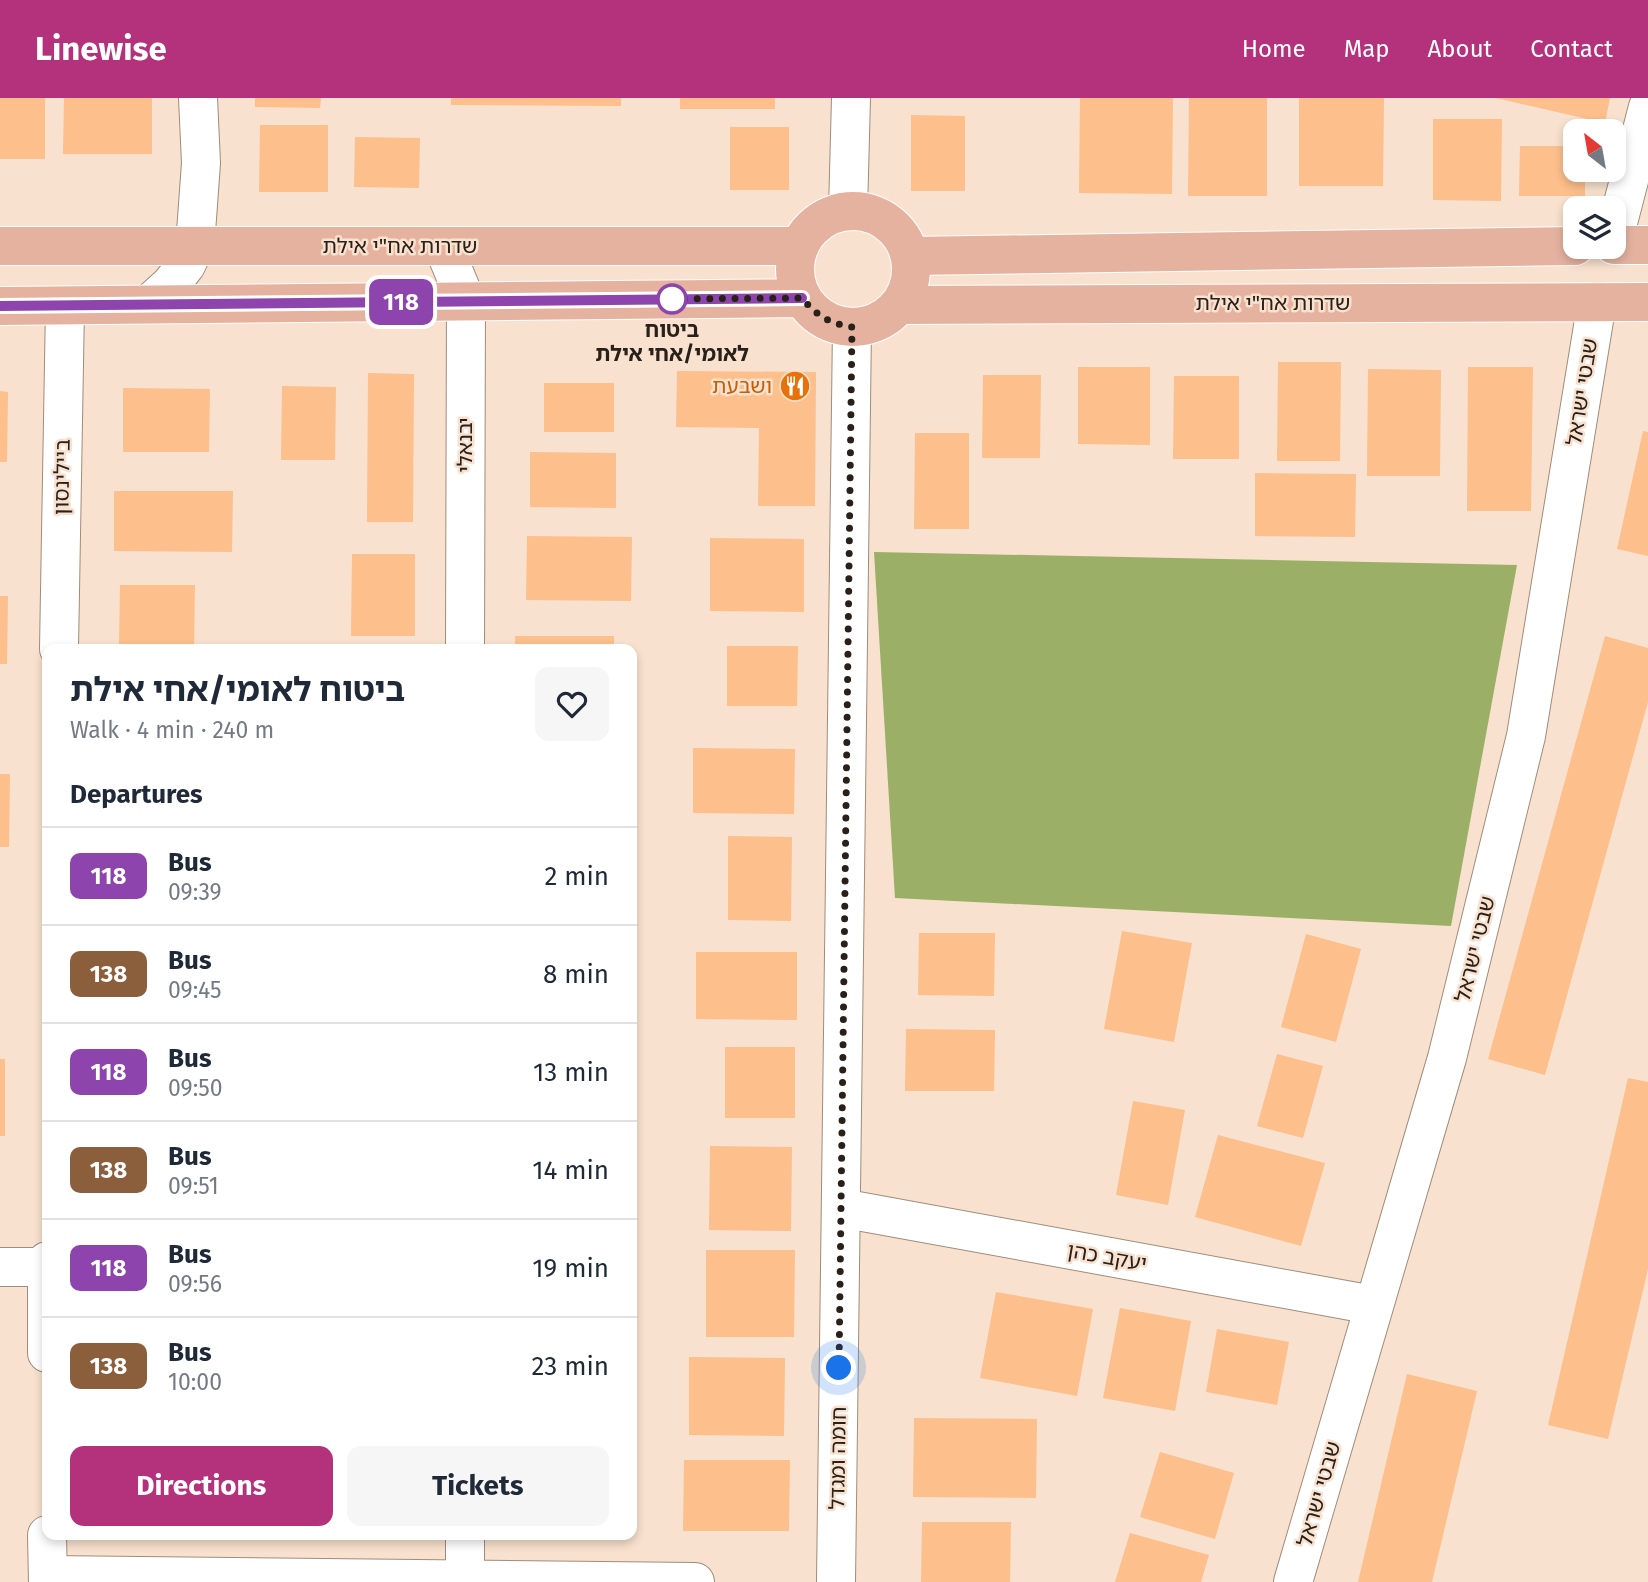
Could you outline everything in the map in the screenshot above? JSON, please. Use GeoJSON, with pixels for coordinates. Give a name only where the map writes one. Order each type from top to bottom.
{"type":"FeatureCollection","features":[{"type":"Feature","properties":{"kind":"main road"},"geometry":{"type":"LineString","coordinates":[[848,211],[865,212],[888,222],[905,240],[910,256],[912,273],[899,305],[886,317],[870,325],[852,327],[832,324],[815,313],[802,298],[794,272],[800,246],[808,232],[819,221],[848,211]]}},
{"type":"Feature","properties":{"kind":"main road"},"geometry":{"type":"LineString","coordinates":[[1626,245],[1648,245]]}},
{"type":"Feature","properties":{"kind":"main road","name":"שדרות אח\"י אילת"},"geometry":{"type":"LineString","coordinates":[[0,247],[800,246]]}},
{"type":"Feature","properties":{"kind":"main road"},"geometry":{"type":"LineString","coordinates":[[910,256],[1563,246]]}},
{"type":"Feature","properties":{"kind":"main road"},"geometry":{"type":"LineString","coordinates":[[0,306],[802,298]]}},
{"type":"Feature","properties":{"kind":"main road","name":"שדרות אח\"י אילת"},"geometry":{"type":"LineString","coordinates":[[899,305],[1648,302]]}},
{"type":"Feature","properties":{"kind":"street"},"geometry":{"type":"LineString","coordinates":[[149,304],[178,274],[195,246],[201,163],[198,98]]}},
{"type":"Feature","properties":{"kind":"street"},"geometry":{"type":"LineString","coordinates":[[848,211],[851,98]]}},
{"type":"Feature","properties":{"kind":"street"},"geometry":{"type":"LineString","coordinates":[[1625,196],[1648,107]]}},
{"type":"Feature","properties":{"kind":"street","name":"יבנאלי"},"geometry":{"type":"LineString","coordinates":[[443,246],[466,301],[465,644]]}},
{"type":"Feature","properties":{"kind":"street","name":"שבטי ישראל"},"geometry":{"type":"LineString","coordinates":[[1293,1582],[1447,1058],[1526,736],[1597,302]]}},
{"type":"Feature","properties":{"kind":"street","name":"ביילינסון"},"geometry":{"type":"LineString","coordinates":[[59,644],[65,306]]}},
{"type":"Feature","properties":{"kind":"street","name":"חומה ומגדל"},"geometry":{"type":"LineString","coordinates":[[836,1582],[852,327]]}},
{"type":"Feature","properties":{"kind":"street","name":"יעקב כהן"},"geometry":{"type":"LineString","coordinates":[[841,1208],[1373,1306]]}},
{"type":"Feature","properties":{"kind":"street"},"geometry":{"type":"LineString","coordinates":[[0,1267],[42,1267]]}},
{"type":"Feature","properties":{"kind":"street"},"geometry":{"type":"LineString","coordinates":[[47,1540],[48,1579],[695,1582]]}},
{"type":"Feature","properties":{"kind":"street"},"geometry":{"type":"LineString","coordinates":[[465,1540],[465,1580]]}},
{"type":"Feature","properties":{"kind":"green space"},"geometry":{"type":"Polygon","coordinates":[[[874,552],[1517,565],[1451,926],[895,898],[874,552]]]}},
{"type":"Feature","properties":{"kind":"building"},"geometry":{"type":"Polygon","coordinates":[[[0,98],[45,98],[45,159],[0,159],[0,98]]]}},
{"type":"Feature","properties":{"kind":"building"},"geometry":{"type":"Polygon","coordinates":[[[64,98],[152,98],[152,154],[63,154],[64,98]]]}},
{"type":"Feature","properties":{"kind":"building"},"geometry":{"type":"Polygon","coordinates":[[[255,98],[321,98],[320,108],[255,107],[255,98]]]}},
{"type":"Feature","properties":{"kind":"building"},"geometry":{"type":"Polygon","coordinates":[[[451,98],[621,98],[621,106],[451,105],[451,98]]]}},
{"type":"Feature","properties":{"kind":"building"},"geometry":{"type":"Polygon","coordinates":[[[680,98],[775,98],[775,109],[680,109],[680,98]]]}},
{"type":"Feature","properties":{"kind":"building"},"geometry":{"type":"Polygon","coordinates":[[[1080,98],[1173,98],[1172,194],[1079,193],[1080,98]]]}},
{"type":"Feature","properties":{"kind":"building"},"geometry":{"type":"Polygon","coordinates":[[[1189,98],[1267,98],[1267,196],[1188,196],[1189,98]]]}},
{"type":"Feature","properties":{"kind":"building"},"geometry":{"type":"Polygon","coordinates":[[[1299,98],[1384,98],[1383,186],[1299,186],[1299,98]]]}},
{"type":"Feature","properties":{"kind":"building"},"geometry":{"type":"Polygon","coordinates":[[[1496,98],[1610,98],[1606,119],[1588,119],[1496,98]]]}},
{"type":"Feature","properties":{"kind":"building"},"geometry":{"type":"Polygon","coordinates":[[[911,115],[965,116],[965,191],[911,191],[911,115]]]}},
{"type":"Feature","properties":{"kind":"building"},"geometry":{"type":"Polygon","coordinates":[[[1433,119],[1502,119],[1501,201],[1433,200],[1433,119]]]}},
{"type":"Feature","properties":{"kind":"building"},"geometry":{"type":"Polygon","coordinates":[[[260,125],[328,125],[328,192],[259,192],[260,125]]]}},
{"type":"Feature","properties":{"kind":"building"},"geometry":{"type":"Polygon","coordinates":[[[730,127],[789,127],[789,190],[730,190],[730,127]]]}},
{"type":"Feature","properties":{"kind":"building"},"geometry":{"type":"Polygon","coordinates":[[[355,137],[420,138],[419,188],[354,187],[355,137]]]}},
{"type":"Feature","properties":{"kind":"building"},"geometry":{"type":"Polygon","coordinates":[[[1520,146],[1563,146],[1563,182],[1585,182],[1585,196],[1519,196],[1520,146]]]}},
{"type":"Feature","properties":{"kind":"building"},"geometry":{"type":"Polygon","coordinates":[[[1278,362],[1341,362],[1340,461],[1277,461],[1278,362]]]}},
{"type":"Feature","properties":{"kind":"building"},"geometry":{"type":"Polygon","coordinates":[[[1078,367],[1150,367],[1150,445],[1078,444],[1078,367]]]}},
{"type":"Feature","properties":{"kind":"building"},"geometry":{"type":"Polygon","coordinates":[[[1468,367],[1533,367],[1531,511],[1467,511],[1468,367]]]}},
{"type":"Feature","properties":{"kind":"building"},"geometry":{"type":"Polygon","coordinates":[[[1368,369],[1441,370],[1440,476],[1367,476],[1368,369]]]}},
{"type":"Feature","properties":{"kind":"building"},"geometry":{"type":"Polygon","coordinates":[[[677,371],[816,372],[815,506],[758,506],[759,428],[676,427],[677,371]]]}},
{"type":"Feature","properties":{"kind":"building"},"geometry":{"type":"Polygon","coordinates":[[[368,373],[414,374],[413,522],[367,522],[368,373]]]}},
{"type":"Feature","properties":{"kind":"building"},"geometry":{"type":"Polygon","coordinates":[[[983,375],[1041,375],[1040,458],[982,458],[983,375]]]}},
{"type":"Feature","properties":{"kind":"building"},"geometry":{"type":"Polygon","coordinates":[[[1174,376],[1239,376],[1239,459],[1173,459],[1174,376]]]}},
{"type":"Feature","properties":{"kind":"building"},"geometry":{"type":"Polygon","coordinates":[[[544,383],[614,383],[614,432],[544,432],[544,383]]]}},
{"type":"Feature","properties":{"kind":"building"},"geometry":{"type":"Polygon","coordinates":[[[282,386],[336,387],[335,460],[281,460],[282,386]]]}},
{"type":"Feature","properties":{"kind":"building"},"geometry":{"type":"Polygon","coordinates":[[[123,388],[210,389],[209,452],[123,452],[123,388]]]}},
{"type":"Feature","properties":{"kind":"building"},"geometry":{"type":"Polygon","coordinates":[[[0,391],[8,392],[7,462],[0,462],[0,391]]]}},
{"type":"Feature","properties":{"kind":"building"},"geometry":{"type":"Polygon","coordinates":[[[1643,431],[1648,432],[1648,556],[1617,549],[1643,431]]]}},
{"type":"Feature","properties":{"kind":"building"},"geometry":{"type":"Polygon","coordinates":[[[915,433],[969,433],[969,529],[914,529],[915,433]]]}},
{"type":"Feature","properties":{"kind":"building"},"geometry":{"type":"Polygon","coordinates":[[[530,452],[616,453],[616,508],[530,507],[530,452]]]}},
{"type":"Feature","properties":{"kind":"building"},"geometry":{"type":"Polygon","coordinates":[[[1255,473],[1356,474],[1355,537],[1255,536],[1255,473]]]}},
{"type":"Feature","properties":{"kind":"building"},"geometry":{"type":"Polygon","coordinates":[[[114,491],[233,491],[232,552],[114,551],[114,491]]]}},
{"type":"Feature","properties":{"kind":"building"},"geometry":{"type":"Polygon","coordinates":[[[527,536],[632,537],[631,601],[526,600],[527,536]]]}},
{"type":"Feature","properties":{"kind":"building"},"geometry":{"type":"Polygon","coordinates":[[[710,538],[804,539],[804,612],[710,611],[710,538]]]}},
{"type":"Feature","properties":{"kind":"building"},"geometry":{"type":"Polygon","coordinates":[[[352,554],[415,554],[415,636],[351,636],[352,554]]]}},
{"type":"Feature","properties":{"kind":"building"},"geometry":{"type":"Polygon","coordinates":[[[120,585],[195,585],[194,644],[119,644],[120,585]]]}},
{"type":"Feature","properties":{"kind":"building"},"geometry":{"type":"Polygon","coordinates":[[[0,596],[8,596],[7,664],[0,664],[0,596]]]}},
{"type":"Feature","properties":{"kind":"building"},"geometry":{"type":"Polygon","coordinates":[[[515,636],[614,636],[614,644],[515,644],[515,636]]]}},
{"type":"Feature","properties":{"kind":"building"},"geometry":{"type":"Polygon","coordinates":[[[1605,636],[1648,648],[1648,702],[1545,1075],[1488,1059],[1605,636]]]}},
{"type":"Feature","properties":{"kind":"building"},"geometry":{"type":"Polygon","coordinates":[[[727,646],[798,646],[797,706],[727,706],[727,646]]]}},
{"type":"Feature","properties":{"kind":"building"},"geometry":{"type":"Polygon","coordinates":[[[693,748],[795,749],[794,814],[693,813],[693,748]]]}},
{"type":"Feature","properties":{"kind":"building"},"geometry":{"type":"Polygon","coordinates":[[[0,774],[10,774],[9,847],[0,847],[0,774]]]}},
{"type":"Feature","properties":{"kind":"building"},"geometry":{"type":"Polygon","coordinates":[[[728,836],[792,837],[791,921],[728,920],[728,836]]]}},
{"type":"Feature","properties":{"kind":"building"},"geometry":{"type":"Polygon","coordinates":[[[1122,931],[1192,943],[1174,1042],[1104,1029],[1122,931]]]}},
{"type":"Feature","properties":{"kind":"building"},"geometry":{"type":"Polygon","coordinates":[[[919,933],[995,933],[994,996],[918,995],[919,933]]]}},
{"type":"Feature","properties":{"kind":"building"},"geometry":{"type":"Polygon","coordinates":[[[1306,934],[1361,949],[1336,1042],[1281,1027],[1306,934]]]}},
{"type":"Feature","properties":{"kind":"building"},"geometry":{"type":"Polygon","coordinates":[[[696,952],[797,952],[797,1020],[696,1019],[696,952]]]}},
{"type":"Feature","properties":{"kind":"building"},"geometry":{"type":"Polygon","coordinates":[[[906,1029],[995,1030],[994,1091],[905,1091],[906,1029]]]}},
{"type":"Feature","properties":{"kind":"building"},"geometry":{"type":"Polygon","coordinates":[[[725,1047],[795,1047],[795,1118],[725,1118],[725,1047]]]}},
{"type":"Feature","properties":{"kind":"building"},"geometry":{"type":"Polygon","coordinates":[[[1277,1054],[1323,1066],[1303,1138],[1257,1126],[1277,1054]]]}},
{"type":"Feature","properties":{"kind":"building"},"geometry":{"type":"Polygon","coordinates":[[[0,1059],[5,1059],[5,1136],[0,1136],[0,1059]]]}},
{"type":"Feature","properties":{"kind":"building"},"geometry":{"type":"Polygon","coordinates":[[[1628,1078],[1648,1082],[1648,1269],[1608,1439],[1548,1425],[1628,1078]]]}},
{"type":"Feature","properties":{"kind":"building"},"geometry":{"type":"Polygon","coordinates":[[[1133,1101],[1185,1110],[1168,1205],[1116,1195],[1133,1101]]]}},
{"type":"Feature","properties":{"kind":"building"},"geometry":{"type":"Polygon","coordinates":[[[1218,1135],[1325,1163],[1301,1246],[1195,1217],[1218,1135]]]}},
{"type":"Feature","properties":{"kind":"building"},"geometry":{"type":"Polygon","coordinates":[[[710,1146],[792,1147],[791,1231],[709,1230],[710,1146]]]}},
{"type":"Feature","properties":{"kind":"building"},"geometry":{"type":"Polygon","coordinates":[[[706,1250],[795,1250],[794,1337],[706,1337],[706,1250]]]}},
{"type":"Feature","properties":{"kind":"building"},"geometry":{"type":"Polygon","coordinates":[[[996,1292],[1093,1309],[1077,1396],[980,1378],[996,1292]]]}},
{"type":"Feature","properties":{"kind":"building"},"geometry":{"type":"Polygon","coordinates":[[[1120,1308],[1191,1321],[1175,1411],[1103,1398],[1120,1308]]]}},
{"type":"Feature","properties":{"kind":"building"},"geometry":{"type":"Polygon","coordinates":[[[1217,1329],[1289,1342],[1277,1405],[1206,1392],[1217,1329]]]}},
{"type":"Feature","properties":{"kind":"building"},"geometry":{"type":"Polygon","coordinates":[[[689,1357],[785,1358],[784,1436],[689,1435],[689,1357]]]}},
{"type":"Feature","properties":{"kind":"building"},"geometry":{"type":"Polygon","coordinates":[[[1407,1374],[1477,1391],[1432,1582],[1358,1582],[1407,1374]]]}},
{"type":"Feature","properties":{"kind":"building"},"geometry":{"type":"Polygon","coordinates":[[[914,1418],[1037,1419],[1036,1498],[913,1497],[914,1418]]]}},
{"type":"Feature","properties":{"kind":"building"},"geometry":{"type":"Polygon","coordinates":[[[1160,1452],[1234,1473],[1215,1539],[1140,1517],[1160,1452]]]}},
{"type":"Feature","properties":{"kind":"building"},"geometry":{"type":"Polygon","coordinates":[[[684,1460],[790,1460],[789,1531],[683,1531],[684,1460]]]}},
{"type":"Feature","properties":{"kind":"building"},"geometry":{"type":"Polygon","coordinates":[[[922,1522],[1011,1522],[1010,1582],[921,1582],[922,1522]]]}},
{"type":"Feature","properties":{"kind":"building"},"geometry":{"type":"Polygon","coordinates":[[[1130,1533],[1209,1555],[1201,1582],[1115,1582],[1130,1533]]]}},
{"type":"Feature","properties":{"kind":"bus line","name":"118"},"geometry":{"type":"LineString","coordinates":[[0,306],[802,298]]}},
{"type":"Feature","properties":{"kind":"place","name":"ביטוח לאומי/אחי אילת"},"geometry":{"type":"Point","coordinates":[672,299]}},
{"type":"Feature","properties":{"kind":"place","name":"ושבעת"},"geometry":{"type":"Point","coordinates":[795,386]}},
{"type":"Feature","properties":{"kind":"route"},"geometry":{"type":"LineString","coordinates":[[672,299],[802,298],[815,313],[832,324],[852,327],[839,1368]]}}]}
